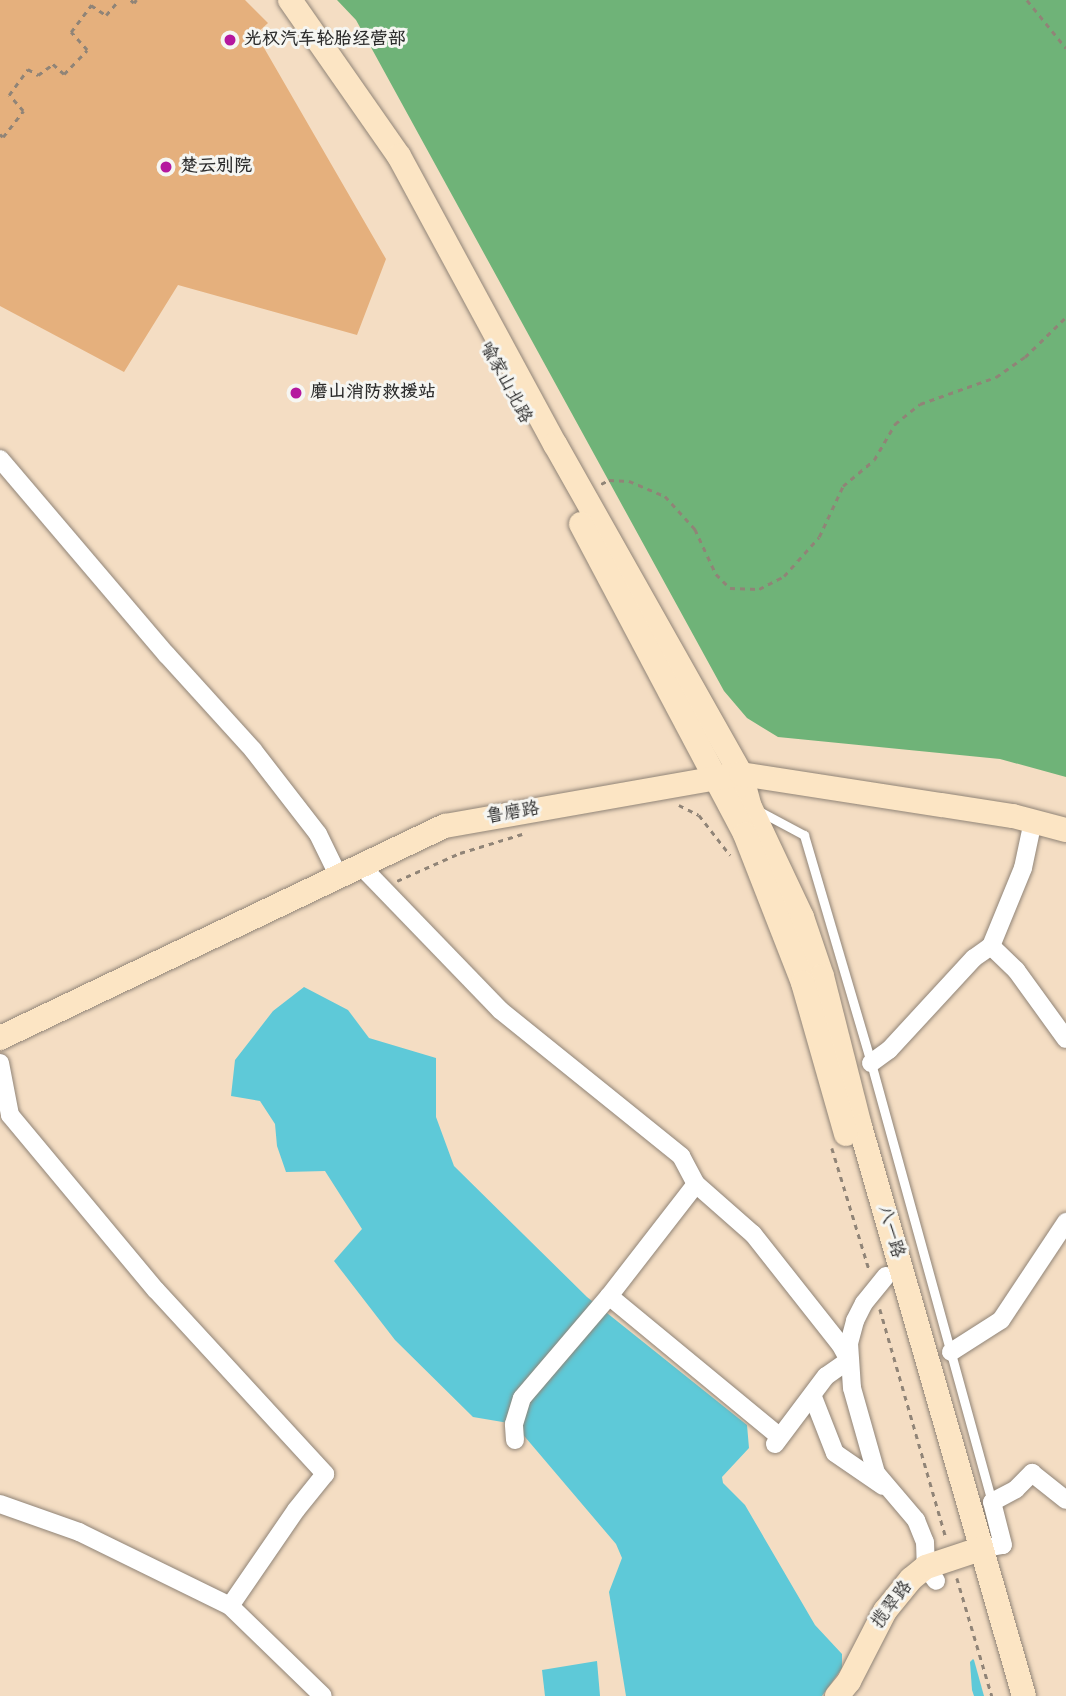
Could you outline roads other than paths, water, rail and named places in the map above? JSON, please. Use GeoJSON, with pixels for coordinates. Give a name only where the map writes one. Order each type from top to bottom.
{"type":"FeatureCollection","features":[{"type":"Feature","properties":{"kind":"main road","name":"喻家山北路"},"geometry":{"type":"LineString","coordinates":[[273,0],[387,164],[716,778]]}},
{"type":"Feature","properties":{"kind":"main road","name":"喻家山北路"},"geometry":{"type":"LineString","coordinates":[[290,0],[399,156],[584,496],[741,774]]}},
{"type":"Feature","properties":{"kind":"main road","name":"鲁磨路"},"geometry":{"type":"LineString","coordinates":[[0,1038],[445,826],[741,774],[1033,821],[1066,831]]}},
{"type":"Feature","properties":{"kind":"main road","name":"八一路"},"geometry":{"type":"LineString","coordinates":[[741,774],[751,807],[802,917],[822,976],[966,1554]]}},
{"type":"Feature","properties":{"kind":"main road","name":"八一路"},"geometry":{"type":"LineString","coordinates":[[716,778],[745,834],[803,983],[880,1282],[966,1554],[1007,1696]]}},
{"type":"Feature","properties":{"kind":"main road","name":"揽翠路"},"geometry":{"type":"LineString","coordinates":[[837,1696],[849,1681],[885,1611],[903,1587],[966,1554]]}},
{"type":"Feature","properties":{"kind":"main road","name":"八一路"},"geometry":{"type":"LineString","coordinates":[[977,1592],[1024,1696]]}},
{"type":"Feature","properties":{"kind":"street"},"geometry":{"type":"LineString","coordinates":[[0,459],[158,645],[253,750],[317,834],[350,871],[382,887],[500,1010],[681,1156],[696,1184],[753,1234],[849,1360]]}},
{"type":"Feature","properties":{"kind":"street"},"geometry":{"type":"LineString","coordinates":[[872,1063],[889,1050],[974,958],[991,946],[1023,868],[1033,821]]}},
{"type":"Feature","properties":{"kind":"street"},"geometry":{"type":"LineString","coordinates":[[991,946],[1016,970],[1066,1039]]}},
{"type":"Feature","properties":{"kind":"street"},"geometry":{"type":"LineString","coordinates":[[0,1063],[10,1115],[156,1290],[325,1474],[296,1510],[230,1606]]}},
{"type":"Feature","properties":{"kind":"street"},"geometry":{"type":"LineString","coordinates":[[515,1440],[514,1424],[522,1398],[609,1296],[696,1184]]}},
{"type":"Feature","properties":{"kind":"street"},"geometry":{"type":"LineString","coordinates":[[951,1352],[1001,1320],[1066,1222]]}},
{"type":"Feature","properties":{"kind":"street"},"geometry":{"type":"LineString","coordinates":[[880,1282],[856,1321],[849,1343],[849,1360],[861,1426],[876,1473],[884,1486]]}},
{"type":"Feature","properties":{"kind":"street"},"geometry":{"type":"LineString","coordinates":[[609,1296],[777,1440],[826,1376],[849,1360]]}},
{"type":"Feature","properties":{"kind":"street"},"geometry":{"type":"LineString","coordinates":[[813,1396],[835,1452],[899,1496],[916,1520],[925,1542],[931,1574]]}},
{"type":"Feature","properties":{"kind":"street"},"geometry":{"type":"LineString","coordinates":[[966,1554],[1003,1545],[992,1502],[1017,1489],[1032,1473],[1066,1500]]}},
{"type":"Feature","properties":{"kind":"street"},"geometry":{"type":"LineString","coordinates":[[0,1504],[79,1531],[230,1606],[323,1696]]}},
{"type":"Feature","properties":{"kind":"lane"},"geometry":{"type":"LineString","coordinates":[[751,807],[804,835],[872,1063],[992,1502]]}},
{"type":"Feature","properties":{"kind":"water"},"geometry":{"type":"Polygon","coordinates":[[[304,987],[348,1010],[369,1038],[436,1058],[436,1117],[454,1166],[587,1297],[747,1425],[749,1448],[722,1477],[723,1483],[745,1505],[815,1625],[842,1654],[842,1668],[822,1696],[626,1696],[609,1592],[622,1558],[616,1544],[514,1424],[473,1417],[395,1340],[334,1261],[362,1229],[325,1171],[286,1172],[277,1146],[275,1124],[260,1101],[231,1096],[235,1060],[273,1011],[304,987]]]}},
{"type":"Feature","properties":{"kind":"water"},"geometry":{"type":"Polygon","coordinates":[[[973,1659],[984,1696],[974,1696],[972,1690],[970,1662],[973,1659]]]}},
{"type":"Feature","properties":{"kind":"water"},"geometry":{"type":"Polygon","coordinates":[[[597,1661],[600,1696],[545,1696],[542,1670],[597,1661]]]}},
{"type":"Feature","properties":{"kind":"place","name":"光权汽车轮胎经营部"},"geometry":{"type":"Point","coordinates":[230,40]}},
{"type":"Feature","properties":{"kind":"place","name":"楚云别院"},"geometry":{"type":"Point","coordinates":[166,167]}},
{"type":"Feature","properties":{"kind":"place","name":"磨山消防救援站"},"geometry":{"type":"Point","coordinates":[296,393]}}]}
